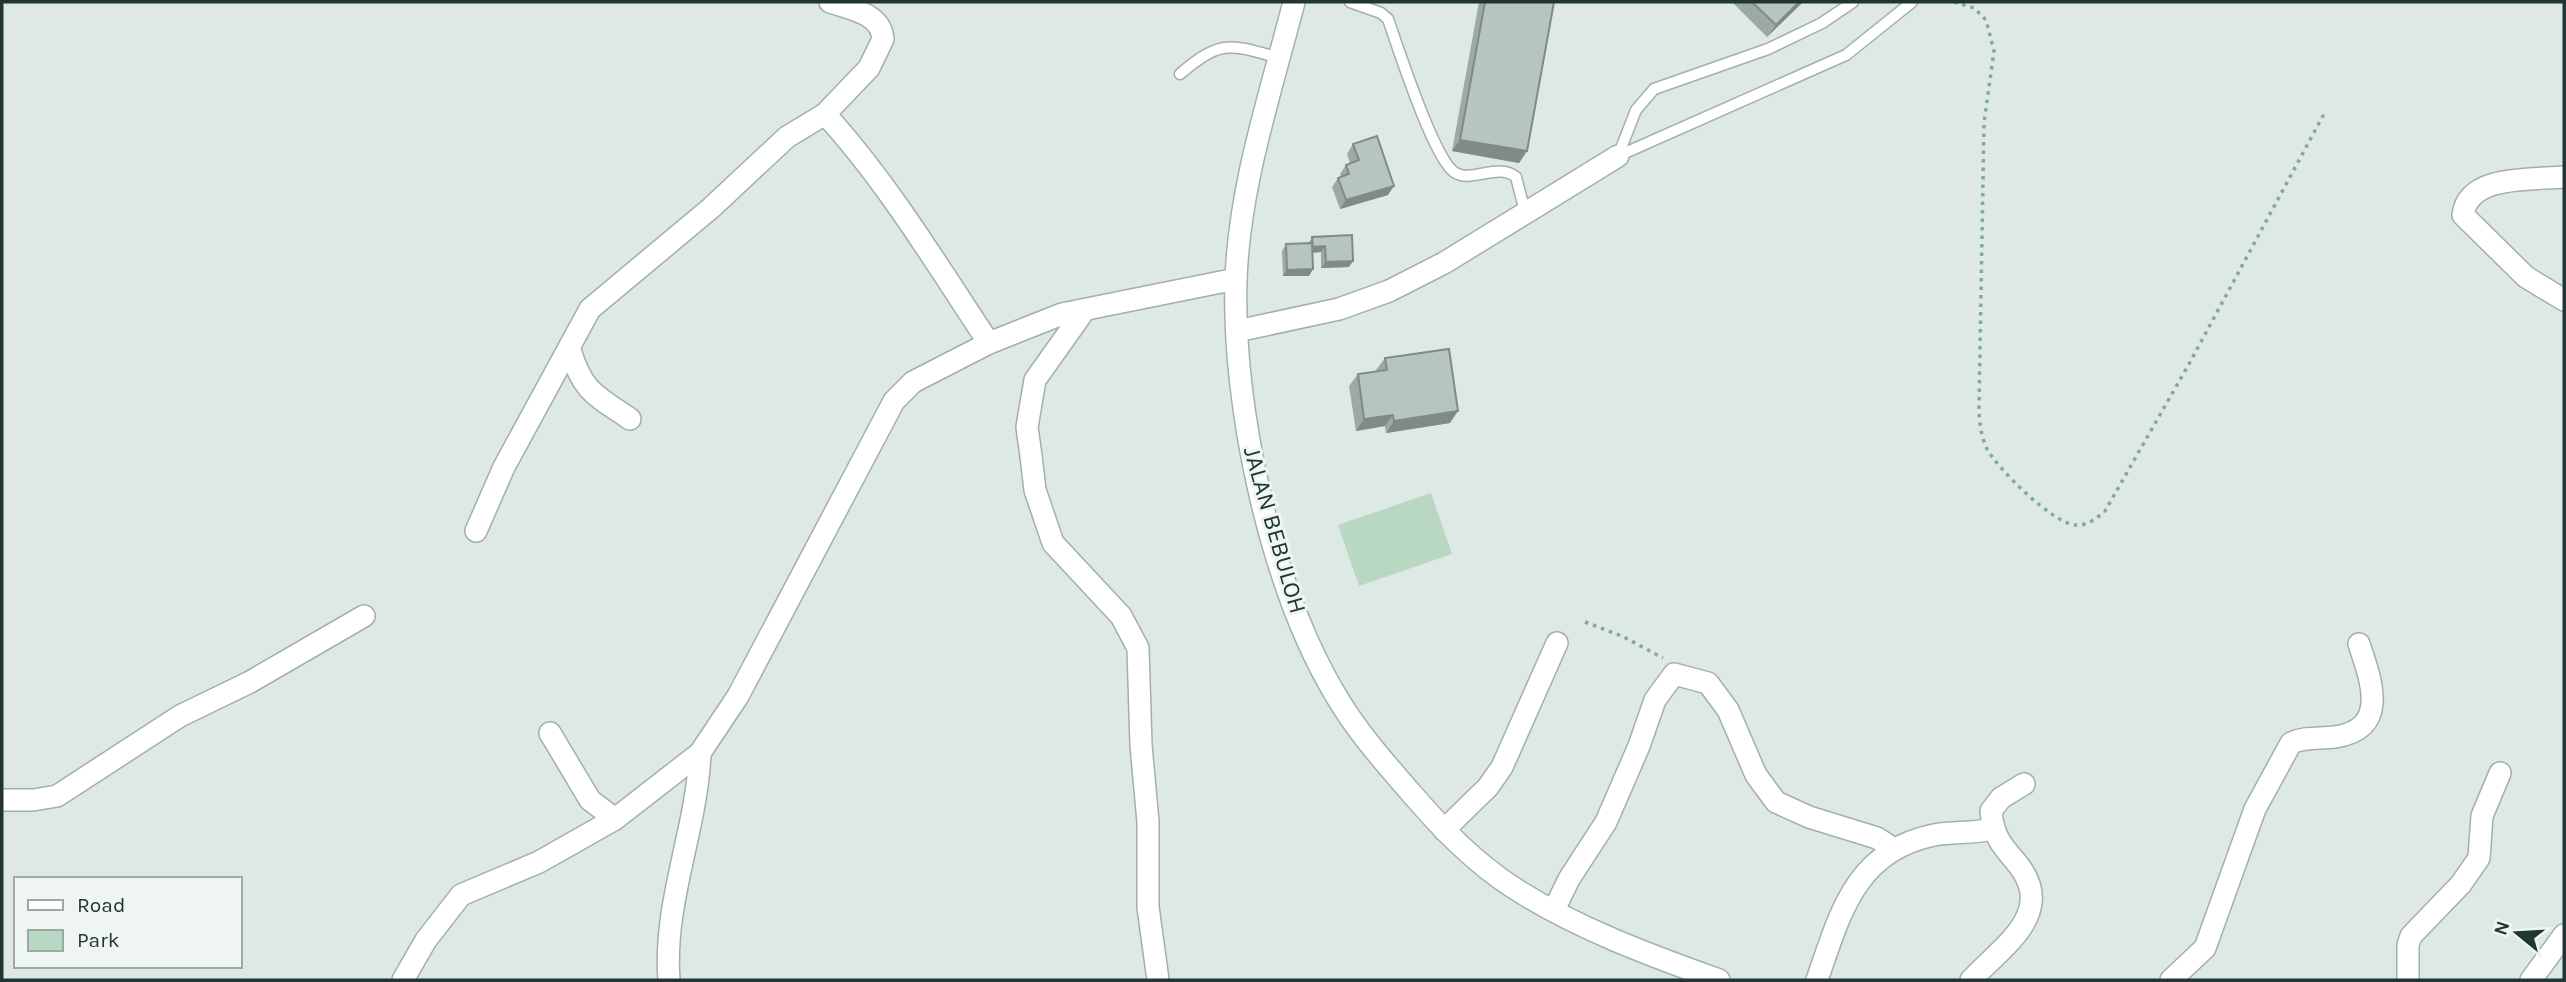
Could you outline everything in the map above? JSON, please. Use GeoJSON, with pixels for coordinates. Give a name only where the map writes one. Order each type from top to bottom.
{"type":"FeatureCollection","features":[{"type":"Feature","properties":{"kind":"street"},"geometry":{"type":"LineString","coordinates":[[476,531],[503,467],[570,350],[579,325],[590,309],[711,208],[787,137],[825,114],[869,68],[883,39],[878,25],[869,15],[830,2]]}},
{"type":"Feature","properties":{"kind":"street","name":"JALAN BEBULOH"},"geometry":{"type":"LineString","coordinates":[[1294,2],[1245,205],[1236,279],[1243,421],[1271,536],[1298,617],[1323,673],[1357,727],[1444,830],[1472,857],[1515,888],[1554,910],[1605,935],[1718,980]]}},
{"type":"Feature","properties":{"kind":"street"},"geometry":{"type":"LineString","coordinates":[[825,114],[851,143],[901,211],[989,343]]}},
{"type":"Feature","properties":{"kind":"street"},"geometry":{"type":"LineString","coordinates":[[1237,331],[1339,309],[1389,291],[1444,263],[1618,156]]}},
{"type":"Feature","properties":{"kind":"street"},"geometry":{"type":"LineString","coordinates":[[2564,177],[2481,187],[2469,197],[2463,215],[2526,277],[2564,300]]}},
{"type":"Feature","properties":{"kind":"street"},"geometry":{"type":"LineString","coordinates":[[403,980],[426,940],[461,895],[539,862],[615,819],[700,753],[738,696],[894,401],[913,382],[989,343],[1062,314],[1236,279]]}},
{"type":"Feature","properties":{"kind":"street"},"geometry":{"type":"LineString","coordinates":[[1084,311],[1035,380],[1027,427],[1038,502],[1053,543],[1121,617],[1138,648],[1140,745],[1148,822],[1148,907],[1158,980]]}},
{"type":"Feature","properties":{"kind":"street"},"geometry":{"type":"LineString","coordinates":[[570,350],[578,377],[594,394],[630,419]]}},
{"type":"Feature","properties":{"kind":"street"},"geometry":{"type":"LineString","coordinates":[[2,800],[33,800],[57,796],[180,716],[250,682],[364,616]]}},
{"type":"Feature","properties":{"kind":"street"},"geometry":{"type":"LineString","coordinates":[[1444,830],[1488,787],[1502,767],[1557,643]]}},
{"type":"Feature","properties":{"kind":"street"},"geometry":{"type":"LineString","coordinates":[[2171,980],[2205,948],[2255,809],[2291,743],[2302,738],[2342,736],[2357,730],[2366,720],[2374,692],[2359,645]]}},
{"type":"Feature","properties":{"kind":"street"},"geometry":{"type":"LineString","coordinates":[[1554,910],[1605,822],[1639,747],[1655,700],[1674,674],[1708,683],[1728,710],[1756,775],[1776,802],[1809,817],[1877,838],[1894,849]]}},
{"type":"Feature","properties":{"kind":"street"},"geometry":{"type":"LineString","coordinates":[[550,733],[590,800],[615,819]]}},
{"type":"Feature","properties":{"kind":"street"},"geometry":{"type":"LineString","coordinates":[[669,980],[667,953],[673,893],[700,753]]}},
{"type":"Feature","properties":{"kind":"street"},"geometry":{"type":"LineString","coordinates":[[2408,980],[2408,945],[2411,936],[2461,884],[2479,858],[2482,816],[2500,773]]}},
{"type":"Feature","properties":{"kind":"street"},"geometry":{"type":"LineString","coordinates":[[1971,980],[2024,925],[2032,908],[2030,884],[1994,836],[1992,829],[1991,811],[2001,798],[2024,784]]}},
{"type":"Feature","properties":{"kind":"street"},"geometry":{"type":"LineString","coordinates":[[1816,980],[1843,907],[1857,882],[1894,849],[1935,835],[1974,834],[1992,829]]}},
{"type":"Feature","properties":{"kind":"street"},"geometry":{"type":"LineString","coordinates":[[2531,980],[2564,935]]}},
{"type":"Feature","properties":{"kind":"lane"},"geometry":{"type":"LineString","coordinates":[[1350,2],[1381,13],[1388,19],[1442,158],[1451,169],[1466,176],[1494,172],[1512,174],[1516,177],[1525,212]]}},
{"type":"Feature","properties":{"kind":"lane"},"geometry":{"type":"LineString","coordinates":[[1618,156],[1636,110],[1654,89],[1768,49],[1822,23],[1853,2]]}},
{"type":"Feature","properties":{"kind":"lane"},"geometry":{"type":"LineString","coordinates":[[1618,156],[1846,55],[1912,2]]}},
{"type":"Feature","properties":{"kind":"lane"},"geometry":{"type":"LineString","coordinates":[[1180,74],[1198,59],[1221,47],[1236,46],[1279,58]]}},
{"type":"Feature","properties":{"kind":"path"},"geometry":{"type":"LineString","coordinates":[[1954,2],[1974,8],[1986,20],[1994,51],[1984,123],[1979,407],[1981,433],[1995,462],[2052,515],[2073,525],[2090,522],[2105,511],[2189,364],[2324,114]]}},
{"type":"Feature","properties":{"kind":"path"},"geometry":{"type":"LineString","coordinates":[[1585,622],[1661,656],[1674,674]]}},
{"type":"Feature","properties":{"kind":"green space"},"geometry":{"type":"Polygon","coordinates":[[[1431,493],[1452,554],[1359,586],[1338,525],[1431,493]]]}},
{"type":"Feature","properties":{"kind":"building"},"geometry":{"type":"Polygon","coordinates":[[[1485,2],[1554,2],[1527,151],[1460,140],[1485,2]]]}},
{"type":"Feature","properties":{"kind":"building"},"geometry":{"type":"Polygon","coordinates":[[[1752,2],[1799,2],[1776,25],[1752,2]]]}},
{"type":"Feature","properties":{"kind":"building"},"geometry":{"type":"Polygon","coordinates":[[[1377,136],[1394,186],[1346,200],[1338,178],[1349,174],[1346,165],[1359,160],[1353,144],[1377,136]]]}},
{"type":"Feature","properties":{"kind":"building"},"geometry":{"type":"Polygon","coordinates":[[[1352,235],[1353,261],[1326,262],[1325,246],[1313,247],[1312,237],[1352,235]]]}},
{"type":"Feature","properties":{"kind":"building"},"geometry":{"type":"Polygon","coordinates":[[[1312,243],[1313,269],[1287,270],[1286,244],[1312,243]]]}},
{"type":"Feature","properties":{"kind":"building"},"geometry":{"type":"Polygon","coordinates":[[[1449,349],[1458,411],[1394,421],[1393,415],[1364,419],[1358,374],[1387,370],[1385,358],[1449,349]]]}}]}
